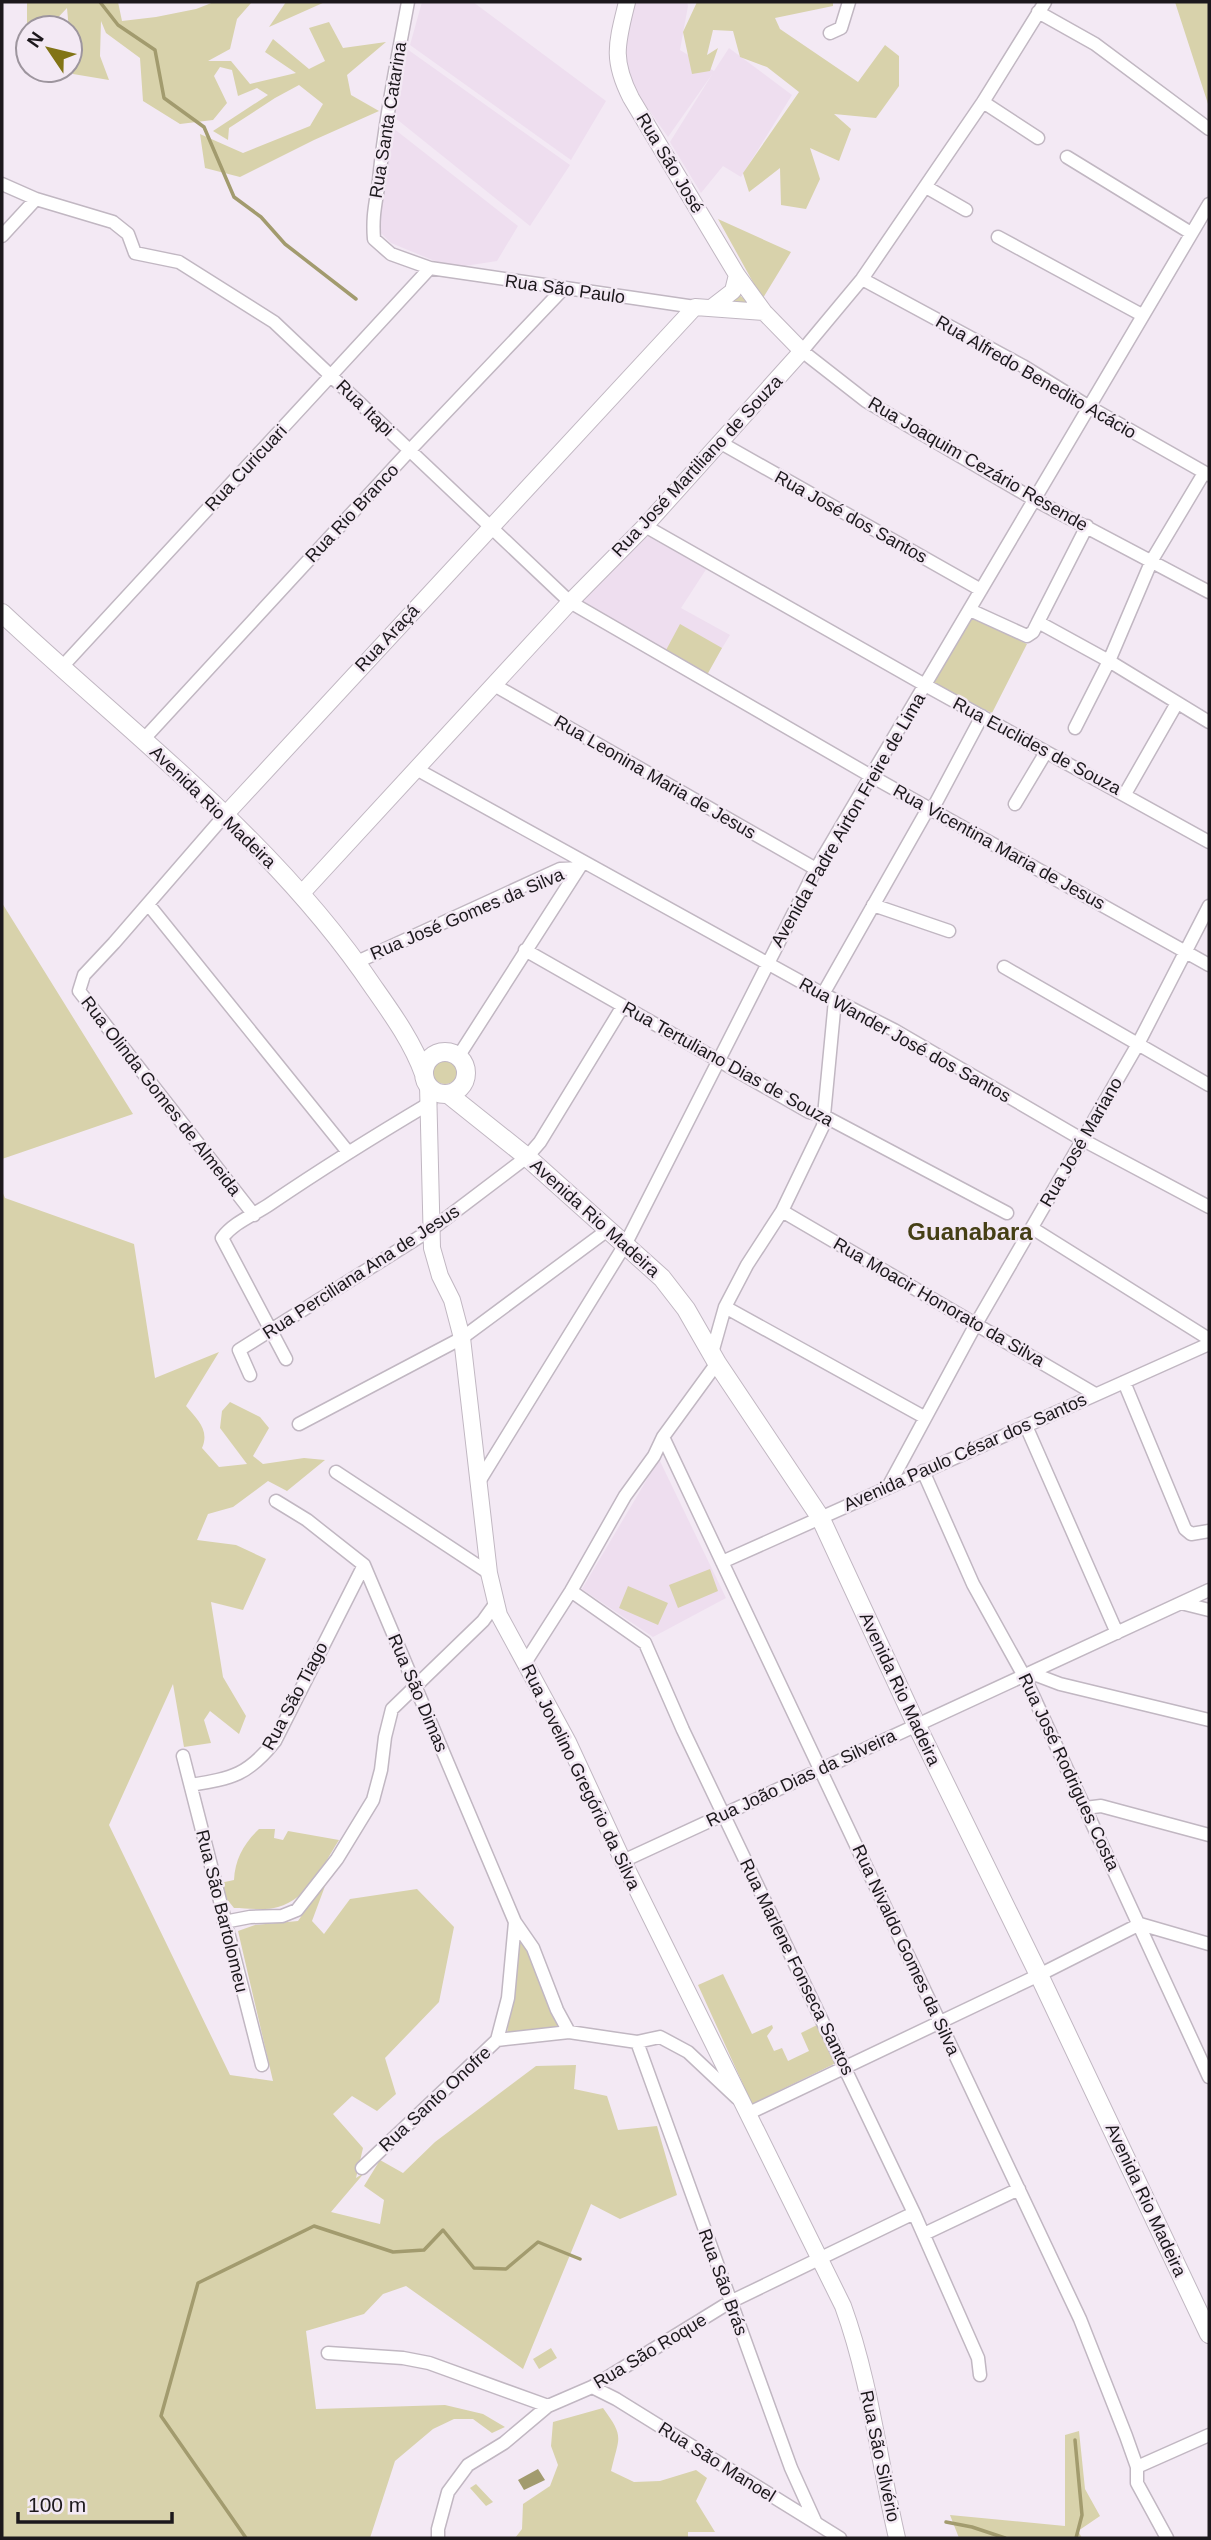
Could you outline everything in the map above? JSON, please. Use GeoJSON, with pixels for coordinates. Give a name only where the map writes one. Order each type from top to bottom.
{"type":"FeatureCollection","features":[{"type":"Feature","properties":{"kind":"main road","name":"Avenida Rio Madeira"},"geometry":{"type":"LineString","coordinates":[[2,613],[225,815],[302,893],[356,962],[399,1025],[435,1090],[484,1121],[626,1243],[662,1278],[686,1309],[714,1358],[820,1517],[916,1724],[1039,1975],[1209,2334]]}},
{"type":"Feature","properties":{"kind":"main road","name":"Avenida Rio Madeira"},"geometry":{"type":"LineString","coordinates":[[399,1025],[424,1045],[450,1055]]}},
{"type":"Feature","properties":{"kind":"main road"},"geometry":{"type":"LineString","coordinates":[[435,1054],[450,1055],[466,1069],[465,1080],[459,1089],[435,1090],[427,1062],[435,1054]]}},
{"type":"Feature","properties":{"kind":"main road","name":"Avenida Rio Madeira"},"geometry":{"type":"LineString","coordinates":[[465,1080],[470,1099],[484,1121]]}},
{"type":"Feature","properties":{"kind":"street","name":"Rua Santa Catarina"},"geometry":{"type":"LineString","coordinates":[[374,239],[372,215],[377,196],[385,123],[408,2]]}},
{"type":"Feature","properties":{"kind":"street","name":"Rua São José"},"geometry":{"type":"LineString","coordinates":[[626,2],[617,51],[619,75],[737,275],[764,312]]}},
{"type":"Feature","properties":{"kind":"street"},"geometry":{"type":"LineString","coordinates":[[830,33],[841,28],[849,2]]}},
{"type":"Feature","properties":{"kind":"street"},"geometry":{"type":"LineString","coordinates":[[1042,7],[1209,129]]}},
{"type":"Feature","properties":{"kind":"street","name":"Rua José Martiliano de Souza"},"geometry":{"type":"LineString","coordinates":[[302,893],[570,602],[645,526],[803,351],[863,279],[983,102],[1042,7]]}},
{"type":"Feature","properties":{"kind":"street"},"geometry":{"type":"LineString","coordinates":[[983,102],[1038,138]]}},
{"type":"Feature","properties":{"kind":"street"},"geometry":{"type":"LineString","coordinates":[[1067,157],[1191,233]]}},
{"type":"Feature","properties":{"kind":"street"},"geometry":{"type":"LineString","coordinates":[[2,184],[36,199],[2,236]]}},
{"type":"Feature","properties":{"kind":"street"},"geometry":{"type":"LineString","coordinates":[[926,187],[966,210]]}},
{"type":"Feature","properties":{"kind":"street","name":"Rua Itapi"},"geometry":{"type":"LineString","coordinates":[[36,199],[113,222],[128,234],[135,253],[178,262],[274,322],[570,602]]}},
{"type":"Feature","properties":{"kind":"street","name":"Avenida Padre Airton Freire de Lima"},"geometry":{"type":"LineString","coordinates":[[480,1480],[626,1243],[816,869],[1091,408],[1209,204]]}},
{"type":"Feature","properties":{"kind":"street"},"geometry":{"type":"LineString","coordinates":[[998,237],[1142,316]]}},
{"type":"Feature","properties":{"kind":"street","name":"Rua São Paulo"},"geometry":{"type":"LineString","coordinates":[[374,239],[391,254],[430,268],[563,289],[764,312]]}},
{"type":"Feature","properties":{"kind":"street","name":"Rua Curicuari"},"geometry":{"type":"LineString","coordinates":[[61,668],[430,268]]}},
{"type":"Feature","properties":{"kind":"street","name":"Rua Araçá"},"geometry":{"type":"LineString","coordinates":[[84,975],[225,815],[490,527],[703,307],[733,291],[737,275]]}},
{"type":"Feature","properties":{"kind":"street","name":"Rua Alfredo Benedito Acácio"},"geometry":{"type":"LineString","coordinates":[[863,279],[1023,366],[1207,474]]}},
{"type":"Feature","properties":{"kind":"street","name":"Rua Rio Branco"},"geometry":{"type":"LineString","coordinates":[[143,740],[410,450],[563,289]]}},
{"type":"Feature","properties":{"kind":"street","name":"Rua Joaquim Cezário Resende"},"geometry":{"type":"LineString","coordinates":[[764,312],[803,351],[866,401],[1035,500],[1209,592]]}},
{"type":"Feature","properties":{"kind":"street","name":"Rua José dos Santos"},"geometry":{"type":"LineString","coordinates":[[721,443],[981,590]]}},
{"type":"Feature","properties":{"kind":"street"},"geometry":{"type":"LineString","coordinates":[[1075,728],[1110,661],[1152,560],[1207,474]]}},
{"type":"Feature","properties":{"kind":"street","name":"Rua Euclides de Souza"},"geometry":{"type":"LineString","coordinates":[[645,526],[1209,842]]}},
{"type":"Feature","properties":{"kind":"street"},"geometry":{"type":"LineString","coordinates":[[970,610],[1027,636],[1033,632],[1087,526]]}},
{"type":"Feature","properties":{"kind":"street","name":"Rua Vicentina Maria de Jesus"},"geometry":{"type":"LineString","coordinates":[[570,602],[871,776],[1209,965]]}},
{"type":"Feature","properties":{"kind":"street"},"geometry":{"type":"LineString","coordinates":[[1038,622],[1110,661],[1209,722]]}},
{"type":"Feature","properties":{"kind":"street","name":"Rua Leonina Maria de Jesus"},"geometry":{"type":"LineString","coordinates":[[494,685],[816,869]]}},
{"type":"Feature","properties":{"kind":"street"},"geometry":{"type":"LineString","coordinates":[[1125,794],[1177,703]]}},
{"type":"Feature","properties":{"kind":"street"},"geometry":{"type":"LineString","coordinates":[[525,1663],[572,1591],[625,1496],[654,1456],[663,1437],[714,1358],[725,1307],[747,1265],[782,1211],[823,1126],[829,997],[873,905],[925,814],[932,810],[982,716]]}},
{"type":"Feature","properties":{"kind":"street"},"geometry":{"type":"LineString","coordinates":[[1015,804],[1046,752]]}},
{"type":"Feature","properties":{"kind":"street","name":"Rua Wander José dos Santos"},"geometry":{"type":"LineString","coordinates":[[418,770],[581,865],[894,1030],[1083,1140],[1209,1207]]}},
{"type":"Feature","properties":{"kind":"street"},"geometry":{"type":"LineString","coordinates":[[450,1055],[525,950],[581,865]]}},
{"type":"Feature","properties":{"kind":"street","name":"Rua José Gomes da Silva"},"geometry":{"type":"LineString","coordinates":[[356,962],[561,869],[581,865]]}},
{"type":"Feature","properties":{"kind":"street"},"geometry":{"type":"LineString","coordinates":[[148,904],[348,1152]]}},
{"type":"Feature","properties":{"kind":"street"},"geometry":{"type":"LineString","coordinates":[[873,905],[949,931]]}},
{"type":"Feature","properties":{"kind":"street","name":"Rua José Mariano"},"geometry":{"type":"LineString","coordinates":[[888,1487],[976,1324],[1138,1044],[1209,906]]}},
{"type":"Feature","properties":{"kind":"street","name":"Rua Tertuliano Dias de Souza"},"geometry":{"type":"LineString","coordinates":[[525,950],[809,1112],[824,1116],[1007,1213]]}},
{"type":"Feature","properties":{"kind":"street"},"geometry":{"type":"LineString","coordinates":[[1004,967],[1209,1084]]}},
{"type":"Feature","properties":{"kind":"street","name":"Rua Olinda Gomes de Almeida"},"geometry":{"type":"LineString","coordinates":[[84,975],[79,991],[254,1215]]}},
{"type":"Feature","properties":{"kind":"street","name":"Rua Perciliana Ana de Jesus"},"geometry":{"type":"LineString","coordinates":[[250,1375],[239,1350],[432,1229],[527,1157],[540,1142],[622,1006]]}},
{"type":"Feature","properties":{"kind":"street"},"geometry":{"type":"LineString","coordinates":[[286,1359],[222,1238],[230,1228],[348,1152],[435,1090]]}},
{"type":"Feature","properties":{"kind":"street","name":"Rua Jovelino Gregório da Silva"},"geometry":{"type":"LineString","coordinates":[[435,1090],[432,1248],[440,1276],[452,1300],[461,1338],[489,1573],[499,1615],[568,1742],[743,2107],[821,2258],[851,2328],[862,2374]]}},
{"type":"Feature","properties":{"kind":"street","name":"Rua Moacir Honorato da Silva"},"geometry":{"type":"LineString","coordinates":[[782,1211],[1095,1394]]}},
{"type":"Feature","properties":{"kind":"street"},"geometry":{"type":"LineString","coordinates":[[1032,1228],[1209,1341]]}},
{"type":"Feature","properties":{"kind":"street"},"geometry":{"type":"LineString","coordinates":[[299,1424],[461,1338],[609,1229]]}},
{"type":"Feature","properties":{"kind":"street"},"geometry":{"type":"LineString","coordinates":[[725,1307],[924,1417]]}},
{"type":"Feature","properties":{"kind":"street","name":"Avenida Paulo César dos Santos"},"geometry":{"type":"LineString","coordinates":[[722,1562],[1124,1382],[1209,1341]]}},
{"type":"Feature","properties":{"kind":"street"},"geometry":{"type":"LineString","coordinates":[[1124,1382],[1185,1529],[1191,1534],[1209,1531]]}},
{"type":"Feature","properties":{"kind":"street"},"geometry":{"type":"LineString","coordinates":[[1026,1426],[1117,1633]]}},
{"type":"Feature","properties":{"kind":"street","name":"Rua Nivaldo Gomes da Silva"},"geometry":{"type":"LineString","coordinates":[[663,1437],[1080,2319],[1136,2468],[1137,2483],[1167,2538]]}},
{"type":"Feature","properties":{"kind":"street","name":"Rua José Rodrigues Costa"},"geometry":{"type":"LineString","coordinates":[[923,1471],[973,1584],[1028,1675],[1085,1808],[1209,2077]]}},
{"type":"Feature","properties":{"kind":"street"},"geometry":{"type":"LineString","coordinates":[[335,1472],[489,1573]]}},
{"type":"Feature","properties":{"kind":"street","name":"Rua São Dimas"},"geometry":{"type":"LineString","coordinates":[[276,1501],[307,1520],[364,1565],[515,1922],[533,1948],[557,2010],[569,2032]]}},
{"type":"Feature","properties":{"kind":"street","name":"Rua São Tiago"},"geometry":{"type":"LineString","coordinates":[[191,1785],[246,1771],[258,1762],[275,1741],[364,1565]]}},
{"type":"Feature","properties":{"kind":"street","name":"Rua João Dias da Silveira"},"geometry":{"type":"LineString","coordinates":[[623,1861],[1209,1590]]}},
{"type":"Feature","properties":{"kind":"street","name":"Rua Marlene Fonseca Santos"},"geometry":{"type":"LineString","coordinates":[[572,1591],[645,1643],[683,1730],[924,2234],[978,2358],[980,2375]]}},
{"type":"Feature","properties":{"kind":"street"},"geometry":{"type":"LineString","coordinates":[[224,1922],[250,1917],[282,1916],[297,1910],[337,1859],[373,1800],[392,1709],[484,1621],[496,1603]]}},
{"type":"Feature","properties":{"kind":"street"},"geometry":{"type":"LineString","coordinates":[[1181,1603],[1209,1610]]}},
{"type":"Feature","properties":{"kind":"street"},"geometry":{"type":"LineString","coordinates":[[1028,1675],[1209,1720]]}},
{"type":"Feature","properties":{"kind":"street","name":"Rua São Bartolomeu"},"geometry":{"type":"LineString","coordinates":[[183,1756],[262,2065]]}},
{"type":"Feature","properties":{"kind":"street"},"geometry":{"type":"LineString","coordinates":[[1085,1808],[1101,1806],[1209,1835]]}},
{"type":"Feature","properties":{"kind":"street","name":"Rua São Dimas"},"geometry":{"type":"LineString","coordinates":[[497,2040],[508,1998],[515,1922]]}},
{"type":"Feature","properties":{"kind":"street"},"geometry":{"type":"LineString","coordinates":[[743,2107],[940,2022],[1140,1924],[1209,1944]]}},
{"type":"Feature","properties":{"kind":"street","name":"Rua Santo Onofre"},"geometry":{"type":"LineString","coordinates":[[362,2168],[497,2040],[569,2032],[637,2042],[660,2037],[688,2052],[743,2107]]}},
{"type":"Feature","properties":{"kind":"street","name":"Rua São Brás"},"geometry":{"type":"LineString","coordinates":[[637,2042],[791,2468],[815,2521]]}},
{"type":"Feature","properties":{"kind":"street"},"geometry":{"type":"LineString","coordinates":[[924,2234],[1019,2189]]}},
{"type":"Feature","properties":{"kind":"street","name":"Rua São Roque"},"geometry":{"type":"LineString","coordinates":[[438,2538],[448,2492],[468,2465],[504,2443],[548,2406],[592,2387],[730,2302],[914,2213]]}},
{"type":"Feature","properties":{"kind":"street"},"geometry":{"type":"LineString","coordinates":[[328,2353],[403,2358],[429,2363],[548,2406]]}},
{"type":"Feature","properties":{"kind":"street","name":"Rua São Silvério"},"geometry":{"type":"LineString","coordinates":[[862,2374],[897,2538]]}},
{"type":"Feature","properties":{"kind":"street","name":"Rua São Manoel"},"geometry":{"type":"LineString","coordinates":[[592,2387],[840,2538]]}},
{"type":"Feature","properties":{"kind":"street"},"geometry":{"type":"LineString","coordinates":[[1136,2468],[1209,2435]]}},
{"type":"Feature","properties":{"kind":"shaded area"},"geometry":{"type":"Polygon","coordinates":[[[27,2],[118,2],[122,21],[196,9],[214,2],[252,2],[237,19],[230,49],[208,61],[231,61],[250,84],[296,73],[265,52],[273,39],[309,69],[325,61],[309,28],[329,22],[343,48],[386,42],[347,75],[351,95],[379,111],[240,177],[205,168],[200,134],[243,153],[310,126],[323,104],[299,85],[229,128],[228,140],[213,131],[268,95],[257,88],[238,96],[232,70],[220,67],[214,76],[227,103],[213,120],[180,124],[143,101],[140,58],[106,33],[101,21],[100,56],[109,80],[84,76],[84,14],[68,14],[67,8],[61,14],[27,14],[27,2]]]}},
{"type":"Feature","properties":{"kind":"shaded area"},"geometry":{"type":"Polygon","coordinates":[[[286,2],[325,2],[269,27],[286,2]]]}},
{"type":"Feature","properties":{"kind":"shaded area"},"geometry":{"type":"Polygon","coordinates":[[[422,2],[473,2],[606,101],[571,160],[410,45],[422,2]]]}},
{"type":"Feature","properties":{"kind":"shaded area"},"geometry":{"type":"Polygon","coordinates":[[[635,2],[687,2],[680,50],[714,71],[729,48],[792,95],[741,177],[723,166],[701,193],[670,142],[713,73],[668,137],[630,80],[623,44],[635,2]]]}},
{"type":"Feature","properties":{"kind":"shaded area"},"geometry":{"type":"Polygon","coordinates":[[[697,2],[833,2],[833,6],[775,18],[780,29],[858,82],[885,45],[899,56],[899,86],[876,118],[834,114],[851,129],[839,161],[810,148],[820,179],[806,209],[781,205],[780,168],[749,192],[743,173],[799,92],[767,67],[740,57],[733,31],[713,30],[707,55],[718,48],[710,71],[692,74],[683,32],[697,2]]]}},
{"type":"Feature","properties":{"kind":"shaded area"},"geometry":{"type":"Polygon","coordinates":[[[1175,2],[1209,2],[1209,107],[1175,2]]]}},
{"type":"Feature","properties":{"kind":"shaded area"},"geometry":{"type":"Polygon","coordinates":[[[407,49],[570,165],[530,226],[394,117],[407,49]]]}},
{"type":"Feature","properties":{"kind":"shaded area"},"geometry":{"type":"Polygon","coordinates":[[[393,128],[518,226],[497,261],[452,268],[391,243],[378,230],[393,128]]]}},
{"type":"Feature","properties":{"kind":"shaded area"},"geometry":{"type":"Polygon","coordinates":[[[718,219],[791,252],[763,298],[748,306],[731,304],[738,294],[748,302],[754,284],[718,219]]]}},
{"type":"Feature","properties":{"kind":"shaded area"},"geometry":{"type":"Polygon","coordinates":[[[643,534],[707,568],[681,608],[730,635],[705,676],[578,601],[643,534]]]}},
{"type":"Feature","properties":{"kind":"shaded area"},"geometry":{"type":"Polygon","coordinates":[[[971,616],[1027,644],[992,713],[932,685],[971,616]]]}},
{"type":"Feature","properties":{"kind":"shaded area"},"geometry":{"type":"Polygon","coordinates":[[[680,624],[722,648],[707,675],[665,652],[680,624]]]}},
{"type":"Feature","properties":{"kind":"shaded area"},"geometry":{"type":"Polygon","coordinates":[[[2,903],[133,1114],[2,1159],[2,903]]]}},
{"type":"Feature","properties":{"kind":"shaded area"},"geometry":{"type":"Polygon","coordinates":[[[445,1058],[454,1062],[458,1071],[454,1080],[445,1084],[436,1080],[432,1071],[436,1062],[445,1058]]]}},
{"type":"Feature","properties":{"kind":"shaded area"},"geometry":{"type":"Polygon","coordinates":[[[2,1191],[5,1198],[134,1244],[155,1378],[219,1352],[186,1406],[203,1430],[202,1448],[219,1467],[247,1464],[220,1428],[222,1411],[230,1402],[260,1417],[269,1428],[253,1456],[263,1464],[304,1458],[325,1460],[287,1491],[268,1481],[233,1507],[208,1514],[197,1540],[236,1545],[266,1559],[243,1610],[211,1602],[223,1677],[246,1716],[239,1734],[210,1711],[204,1720],[211,1743],[184,1747],[173,1684],[109,1825],[230,2075],[273,2081],[238,1931],[255,1925],[298,1921],[328,1878],[312,1921],[324,1934],[350,1899],[417,1889],[454,1927],[439,2002],[385,2058],[396,2094],[377,2111],[352,2096],[333,2114],[363,2148],[356,2178],[365,2172],[331,2212],[380,2224],[384,2200],[364,2186],[380,2160],[403,2173],[435,2142],[536,2066],[576,2065],[574,2089],[607,2096],[618,2130],[657,2126],[677,2195],[620,2219],[591,2204],[523,2369],[406,2286],[383,2294],[364,2314],[306,2331],[316,2409],[445,2405],[483,2414],[505,2427],[492,2433],[473,2419],[454,2419],[433,2429],[395,2461],[370,2538],[2,2538],[2,1191]]]}},
{"type":"Feature","properties":{"kind":"shaded area"},"geometry":{"type":"Polygon","coordinates":[[[659,1459],[726,1598],[653,1637],[582,1589],[659,1459]]]}},
{"type":"Feature","properties":{"kind":"shaded area"},"geometry":{"type":"Polygon","coordinates":[[[710,1569],[718,1591],[678,1608],[669,1585],[710,1569]]]}},
{"type":"Feature","properties":{"kind":"shaded area"},"geometry":{"type":"Polygon","coordinates":[[[628,1586],[668,1603],[658,1625],[619,1608],[628,1586]]]}},
{"type":"Feature","properties":{"kind":"shaded area"},"geometry":{"type":"Polygon","coordinates":[[[259,1829],[275,1829],[274,1838],[283,1840],[288,1831],[339,1840],[314,1880],[289,1903],[267,1909],[234,1908],[222,1893],[220,1883],[234,1880],[241,1852],[259,1829]]]}},
{"type":"Feature","properties":{"kind":"shaded area"},"geometry":{"type":"Polygon","coordinates":[[[521,1938],[563,2033],[506,2040],[521,1938]]]}},
{"type":"Feature","properties":{"kind":"shaded area"},"geometry":{"type":"Polygon","coordinates":[[[723,1974],[752,2034],[772,2025],[773,2028],[767,2036],[774,2051],[782,2048],[788,2061],[809,2051],[801,2033],[817,2025],[836,2063],[752,2104],[698,1985],[723,1974]]]}},
{"type":"Feature","properties":{"kind":"shaded area"},"geometry":{"type":"Polygon","coordinates":[[[551,2348],[557,2358],[539,2369],[533,2359],[551,2348]]]}},
{"type":"Feature","properties":{"kind":"shaded area"},"geometry":{"type":"Polygon","coordinates":[[[603,2408],[615,2426],[618,2438],[611,2471],[634,2482],[660,2481],[696,2470],[707,2478],[696,2501],[715,2532],[688,2532],[688,2538],[515,2538],[522,2529],[523,2504],[550,2486],[558,2465],[551,2446],[553,2422],[603,2408]]]}},
{"type":"Feature","properties":{"kind":"shaded area"},"geometry":{"type":"Polygon","coordinates":[[[1079,2431],[1085,2489],[1100,2516],[1078,2531],[1082,2538],[959,2538],[950,2515],[1065,2526],[1065,2435],[1079,2431]]]}},
{"type":"Feature","properties":{"kind":"shaded area"},"geometry":{"type":"Polygon","coordinates":[[[538,2469],[545,2480],[524,2490],[518,2480],[538,2469]]]}},
{"type":"Feature","properties":{"kind":"shaded area"},"geometry":{"type":"Polygon","coordinates":[[[476,2484],[493,2502],[486,2506],[470,2488],[476,2484]]]}},
{"type":"Feature","properties":{"kind":"waterway"},"geometry":{"type":"LineString","coordinates":[[100,2],[118,25],[155,50],[164,98],[204,127],[234,197],[261,217],[285,244],[356,299]]}},
{"type":"Feature","properties":{"kind":"waterway"},"geometry":{"type":"LineString","coordinates":[[246,2538],[161,2416],[198,2283],[314,2226],[393,2252],[424,2250],[443,2230],[474,2268],[506,2269],[538,2242],[580,2259]]}},
{"type":"Feature","properties":{"kind":"waterway"},"geometry":{"type":"LineString","coordinates":[[1075,2440],[1082,2515],[1076,2538]]}},
{"type":"Feature","properties":{"kind":"waterway"},"geometry":{"type":"LineString","coordinates":[[946,2522],[1005,2538]]}},
{"type":"Feature","properties":{"kind":"district","name":"Guanabara"},"geometry":{"type":"Point","coordinates":[970,1232]}}]}
